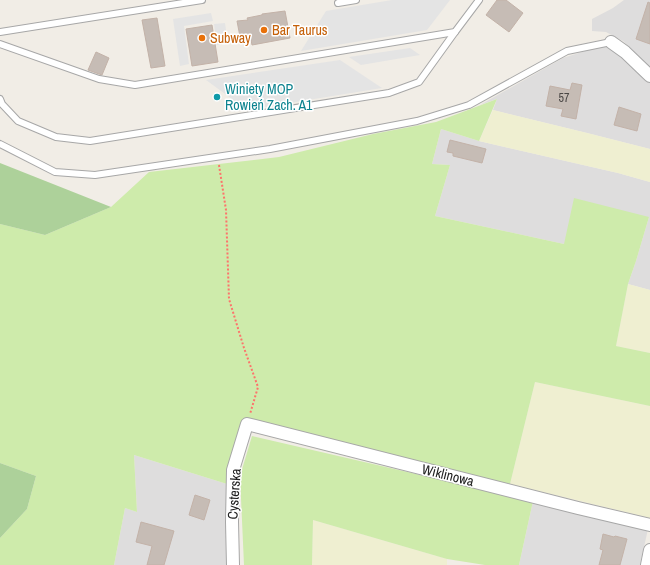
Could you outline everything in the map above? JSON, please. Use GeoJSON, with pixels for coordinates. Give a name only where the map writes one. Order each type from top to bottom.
{"type":"FeatureCollection","features":[{"type":"Feature","properties":{"kind":"street"},"geometry":{"type":"LineString","coordinates":[[611,42],[626,52],[650,76]]}},
{"type":"Feature","properties":{"kind":"street","name":"Wiklinowa"},"geometry":{"type":"LineString","coordinates":[[246,424],[650,525]]}},
{"type":"Feature","properties":{"kind":"street","name":"Cysterska"},"geometry":{"type":"LineString","coordinates":[[233,565],[232,522],[234,470],[246,424]]}},
{"type":"Feature","properties":{"kind":"street"},"geometry":{"type":"LineString","coordinates":[[647,565],[650,550]]}},
{"type":"Feature","properties":{"kind":"lane"},"geometry":{"type":"LineString","coordinates":[[0,32],[202,0]]}},
{"type":"Feature","properties":{"kind":"lane"},"geometry":{"type":"LineString","coordinates":[[338,3],[356,0]]}},
{"type":"Feature","properties":{"kind":"lane"},"geometry":{"type":"LineString","coordinates":[[0,99],[2,104],[18,122],[56,137],[90,141],[389,93],[419,82],[478,0]]}},
{"type":"Feature","properties":{"kind":"lane"},"geometry":{"type":"LineString","coordinates":[[0,44],[100,79],[135,85],[455,32]]}},
{"type":"Feature","properties":{"kind":"lane"},"geometry":{"type":"LineString","coordinates":[[0,144],[55,172],[94,175],[270,149],[417,121],[469,104],[567,51],[611,42]]}},
{"type":"Feature","properties":{"kind":"path"},"geometry":{"type":"LineString","coordinates":[[218,157],[226,210],[229,300],[258,387],[246,424]]}},
{"type":"Feature","properties":{"kind":"shaded area"},"geometry":{"type":"Polygon","coordinates":[[[392,0],[450,0],[427,30],[301,51],[326,11],[392,0]]]}},
{"type":"Feature","properties":{"kind":"shaded area"},"geometry":{"type":"Polygon","coordinates":[[[624,0],[650,0],[650,67],[623,41],[606,32],[592,31],[592,19],[613,8],[624,0]]]}},
{"type":"Feature","properties":{"kind":"shaded area"},"geometry":{"type":"Polygon","coordinates":[[[211,13],[213,21],[184,26],[189,64],[180,66],[173,19],[211,13]]]}},
{"type":"Feature","properties":{"kind":"shaded area"},"geometry":{"type":"Polygon","coordinates":[[[225,23],[228,43],[217,45],[214,24],[225,23]]]}},
{"type":"Feature","properties":{"kind":"shaded area"},"geometry":{"type":"Polygon","coordinates":[[[608,45],[650,81],[650,149],[493,110],[497,99],[480,105],[563,58],[608,45]]]}},
{"type":"Feature","properties":{"kind":"shaded area"},"geometry":{"type":"Polygon","coordinates":[[[410,48],[420,55],[361,65],[349,57],[410,48]]]}},
{"type":"Feature","properties":{"kind":"shaded area"},"geometry":{"type":"Polygon","coordinates":[[[340,60],[382,88],[247,110],[206,80],[340,60]]]}},
{"type":"Feature","properties":{"kind":"shaded area"},"geometry":{"type":"Polygon","coordinates":[[[441,129],[479,141],[618,173],[650,182],[650,290],[628,284],[649,217],[564,244],[435,216],[450,165],[432,164],[441,129]]]}},
{"type":"Feature","properties":{"kind":"shaded area"},"geometry":{"type":"Polygon","coordinates":[[[134,455],[227,484],[227,565],[114,565],[125,508],[137,512],[134,455]]]}},
{"type":"Feature","properties":{"kind":"shaded area"},"geometry":{"type":"Polygon","coordinates":[[[533,501],[648,529],[640,565],[519,565],[533,501]]]}},
{"type":"Feature","properties":{"kind":"green space"},"geometry":{"type":"Polygon","coordinates":[[[497,99],[479,141],[441,129],[432,164],[450,165],[435,216],[564,244],[574,198],[649,217],[628,284],[616,346],[650,353],[650,406],[535,382],[510,484],[251,422],[227,484],[134,455],[137,512],[125,508],[114,565],[0,565],[0,538],[27,509],[36,476],[0,463],[0,224],[45,235],[111,207],[149,172],[279,157],[373,134],[436,122],[497,99]]]}},
{"type":"Feature","properties":{"kind":"green space"},"geometry":{"type":"Polygon","coordinates":[[[493,110],[650,149],[650,182],[618,173],[479,141],[493,110]]]}},
{"type":"Feature","properties":{"kind":"green space"},"geometry":{"type":"Polygon","coordinates":[[[0,163],[111,207],[45,235],[0,224],[0,163]]]}},
{"type":"Feature","properties":{"kind":"green space"},"geometry":{"type":"Polygon","coordinates":[[[628,284],[650,290],[650,353],[616,346],[628,284]]]}},
{"type":"Feature","properties":{"kind":"green space"},"geometry":{"type":"Polygon","coordinates":[[[535,382],[650,406],[650,518],[510,484],[535,382]]]}},
{"type":"Feature","properties":{"kind":"green space"},"geometry":{"type":"Polygon","coordinates":[[[252,436],[533,501],[519,565],[485,565],[447,559],[313,520],[312,565],[244,565],[240,476],[252,436]]]}},
{"type":"Feature","properties":{"kind":"green space"},"geometry":{"type":"Polygon","coordinates":[[[0,463],[36,476],[27,509],[0,538],[0,463]]]}},
{"type":"Feature","properties":{"kind":"green space"},"geometry":{"type":"Polygon","coordinates":[[[313,520],[447,559],[447,565],[312,565],[313,520]]]}},
{"type":"Feature","properties":{"kind":"building"},"geometry":{"type":"Polygon","coordinates":[[[497,0],[506,0],[523,13],[509,32],[486,15],[497,0]]]}},
{"type":"Feature","properties":{"kind":"building"},"geometry":{"type":"Polygon","coordinates":[[[648,2],[650,3],[650,44],[636,39],[648,2]]]}},
{"type":"Feature","properties":{"kind":"building","name":"Bar Taurus"},"geometry":{"type":"Polygon","coordinates":[[[285,11],[290,38],[252,45],[251,40],[241,42],[237,21],[248,20],[247,18],[262,14],[285,11]]]}},
{"type":"Feature","properties":{"kind":"building"},"geometry":{"type":"Polygon","coordinates":[[[157,18],[165,66],[151,68],[142,20],[157,18]]]}},
{"type":"Feature","properties":{"kind":"building"},"geometry":{"type":"Polygon","coordinates":[[[212,25],[218,62],[192,66],[186,29],[212,25]]]}},
{"type":"Feature","properties":{"kind":"building"},"geometry":{"type":"Polygon","coordinates":[[[96,52],[109,58],[102,75],[88,70],[96,52]]]}},
{"type":"Feature","properties":{"kind":"building"},"geometry":{"type":"Polygon","coordinates":[[[572,83],[582,85],[576,119],[561,116],[563,109],[546,106],[550,86],[570,90],[572,83]]]}},
{"type":"Feature","properties":{"kind":"building"},"geometry":{"type":"Polygon","coordinates":[[[619,107],[641,114],[637,131],[614,125],[619,107]]]}},
{"type":"Feature","properties":{"kind":"building"},"geometry":{"type":"Polygon","coordinates":[[[450,140],[486,149],[482,163],[453,156],[453,153],[447,152],[450,140]]]}},
{"type":"Feature","properties":{"kind":"building"},"geometry":{"type":"Polygon","coordinates":[[[195,495],[210,500],[204,520],[189,515],[195,495]]]}},
{"type":"Feature","properties":{"kind":"building"},"geometry":{"type":"Polygon","coordinates":[[[141,522],[174,531],[164,565],[147,565],[152,546],[136,542],[141,522]]]}},
{"type":"Feature","properties":{"kind":"building"},"geometry":{"type":"Polygon","coordinates":[[[603,534],[627,539],[620,565],[599,565],[603,550],[600,549],[603,534]]]}},
{"type":"Feature","properties":{"kind":"place","name":"Bar Taurus"},"geometry":{"type":"Point","coordinates":[264,30]}},
{"type":"Feature","properties":{"kind":"place","name":"Subway"},"geometry":{"type":"Point","coordinates":[202,38]}},
{"type":"Feature","properties":{"kind":"place","name":"Winiety MOP Rowień Zach. A1"},"geometry":{"type":"Point","coordinates":[217,97]}}]}
